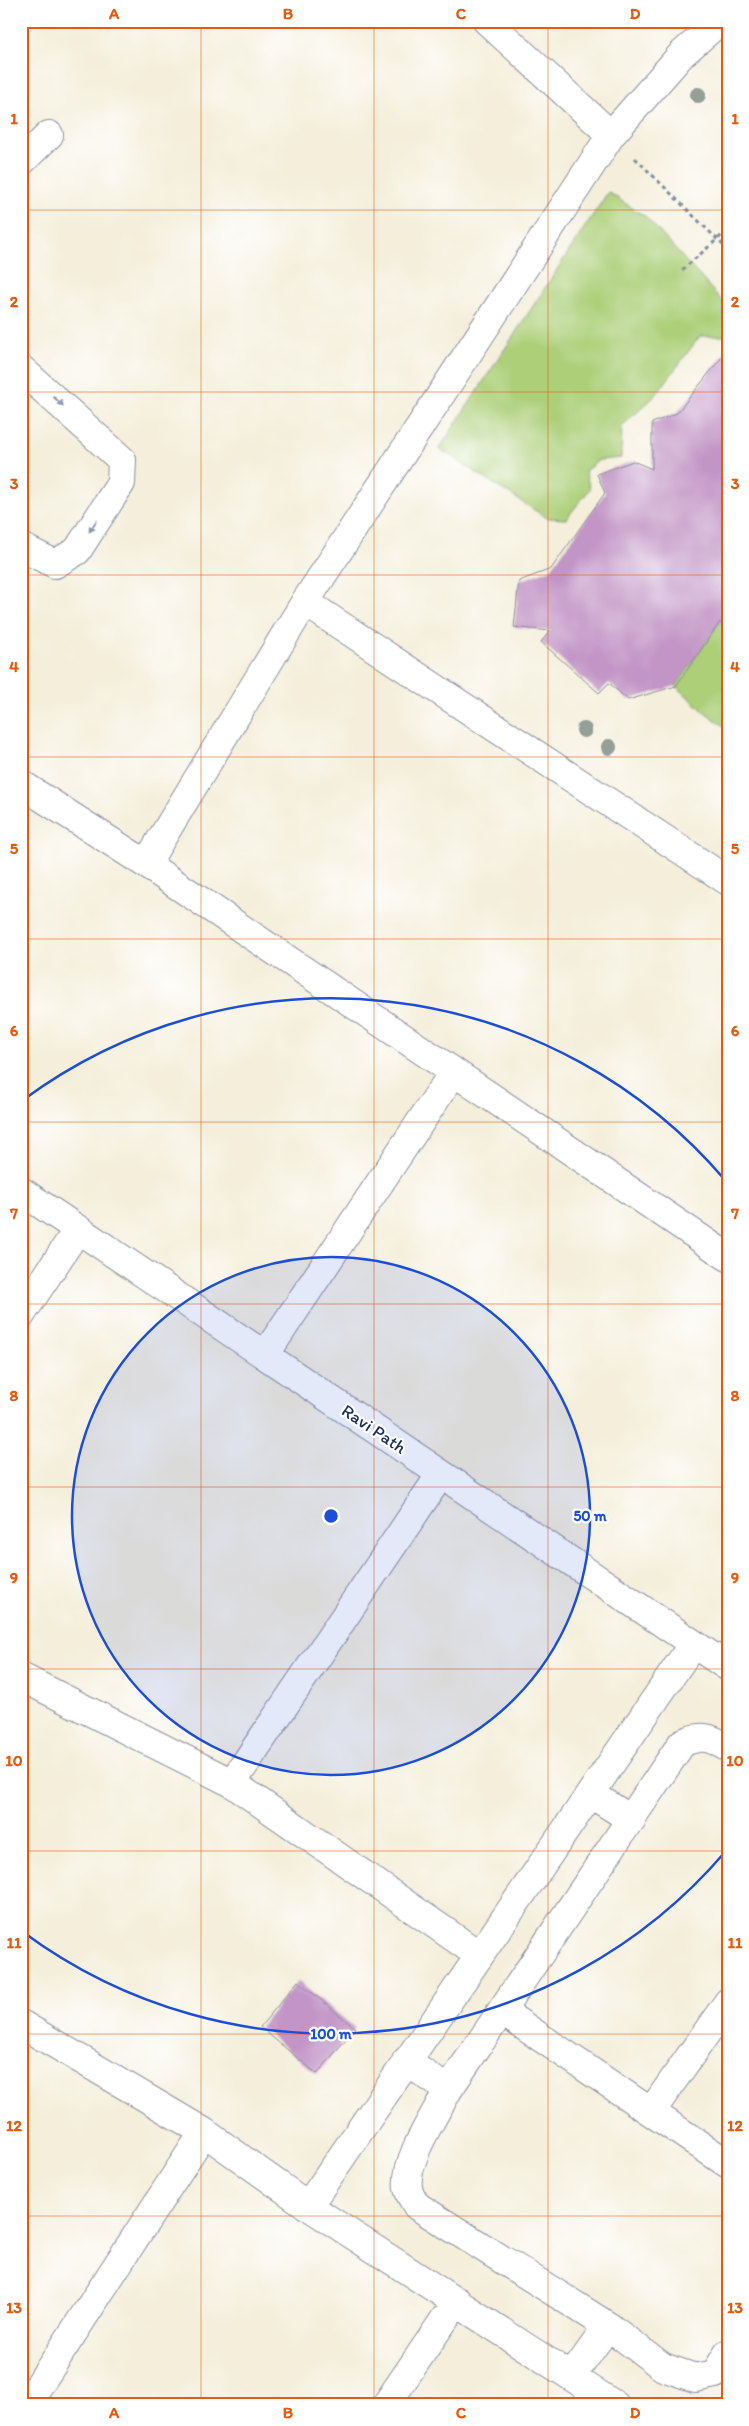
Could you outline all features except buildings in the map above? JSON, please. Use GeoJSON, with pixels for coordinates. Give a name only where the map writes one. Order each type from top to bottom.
{"type":"FeatureCollection","features":[{"type":"Feature","properties":{"kind":"street"},"geometry":{"type":"LineString","coordinates":[[486,21],[611,135]]}},
{"type":"Feature","properties":{"kind":"street"},"geometry":{"type":"LineString","coordinates":[[146,864],[305,602],[611,135],[682,54],[720,21]]}},
{"type":"Feature","properties":{"kind":"street"},"geometry":{"type":"LineString","coordinates":[[21,162],[49,135]]}},
{"type":"Feature","properties":{"kind":"street"},"geometry":{"type":"LineString","coordinates":[[21,369],[122,460],[121,483],[76,551],[56,564],[21,547]]}},
{"type":"Feature","properties":{"kind":"street"},"geometry":{"type":"LineString","coordinates":[[305,602],[728,880]]}},
{"type":"Feature","properties":{"kind":"street"},"geometry":{"type":"LineString","coordinates":[[21,784],[146,864],[728,1257]]}},
{"type":"Feature","properties":{"kind":"street"},"geometry":{"type":"LineString","coordinates":[[265,1355],[453,1073]]}},
{"type":"Feature","properties":{"kind":"street","name":"Ravi Path"},"geometry":{"type":"LineString","coordinates":[[21,1190],[728,1667]]}},
{"type":"Feature","properties":{"kind":"street"},"geometry":{"type":"LineString","coordinates":[[21,1315],[78,1229]]}},
{"type":"Feature","properties":{"kind":"street"},"geometry":{"type":"LineString","coordinates":[[232,1783],[441,1474]]}},
{"type":"Feature","properties":{"kind":"street"},"geometry":{"type":"LineString","coordinates":[[308,2206],[693,1644]]}},
{"type":"Feature","properties":{"kind":"street"},"geometry":{"type":"LineString","coordinates":[[21,1677],[232,1783],[479,1955]]}},
{"type":"Feature","properties":{"kind":"street"},"geometry":{"type":"LineString","coordinates":[[728,1748],[713,1740],[696,1736],[682,1743],[503,2012],[448,2090],[421,2140],[410,2170],[408,2189],[416,2206],[608,2326],[663,2367],[695,2378],[715,2374],[728,2353]]}},
{"type":"Feature","properties":{"kind":"street"},"geometry":{"type":"LineString","coordinates":[[591,1794],[632,1820]]}},
{"type":"Feature","properties":{"kind":"street"},"geometry":{"type":"LineString","coordinates":[[651,2112],[728,2002]]}},
{"type":"Feature","properties":{"kind":"street"},"geometry":{"type":"LineString","coordinates":[[503,2012],[728,2164]]}},
{"type":"Feature","properties":{"kind":"street"},"geometry":{"type":"LineString","coordinates":[[21,2024],[204,2132],[308,2206],[615,2405]]}},
{"type":"Feature","properties":{"kind":"street"},"geometry":{"type":"LineString","coordinates":[[406,2061],[448,2090]]}},
{"type":"Feature","properties":{"kind":"street"},"geometry":{"type":"LineString","coordinates":[[26,2405],[204,2132]]}},
{"type":"Feature","properties":{"kind":"street"},"geometry":{"type":"LineString","coordinates":[[386,2405],[457,2301]]}},
{"type":"Feature","properties":{"kind":"street"},"geometry":{"type":"LineString","coordinates":[[572,2376],[608,2326]]}},
{"type":"Feature","properties":{"kind":"path"},"geometry":{"type":"LineString","coordinates":[[611,135],[728,250]]}},
{"type":"Feature","properties":{"kind":"path"},"geometry":{"type":"LineString","coordinates":[[682,270],[728,230]]}},
{"type":"Feature","properties":{"kind":"green space"},"geometry":{"type":"Polygon","coordinates":[[[608,192],[646,217],[723,302],[726,336],[700,336],[655,396],[622,426],[621,458],[599,460],[585,471],[590,489],[566,519],[547,518],[439,449],[608,192]]]}},
{"type":"Feature","properties":{"kind":"green space"},"geometry":{"type":"Polygon","coordinates":[[[720,622],[728,628],[728,729],[706,713],[676,686],[720,622]]]}}]}
